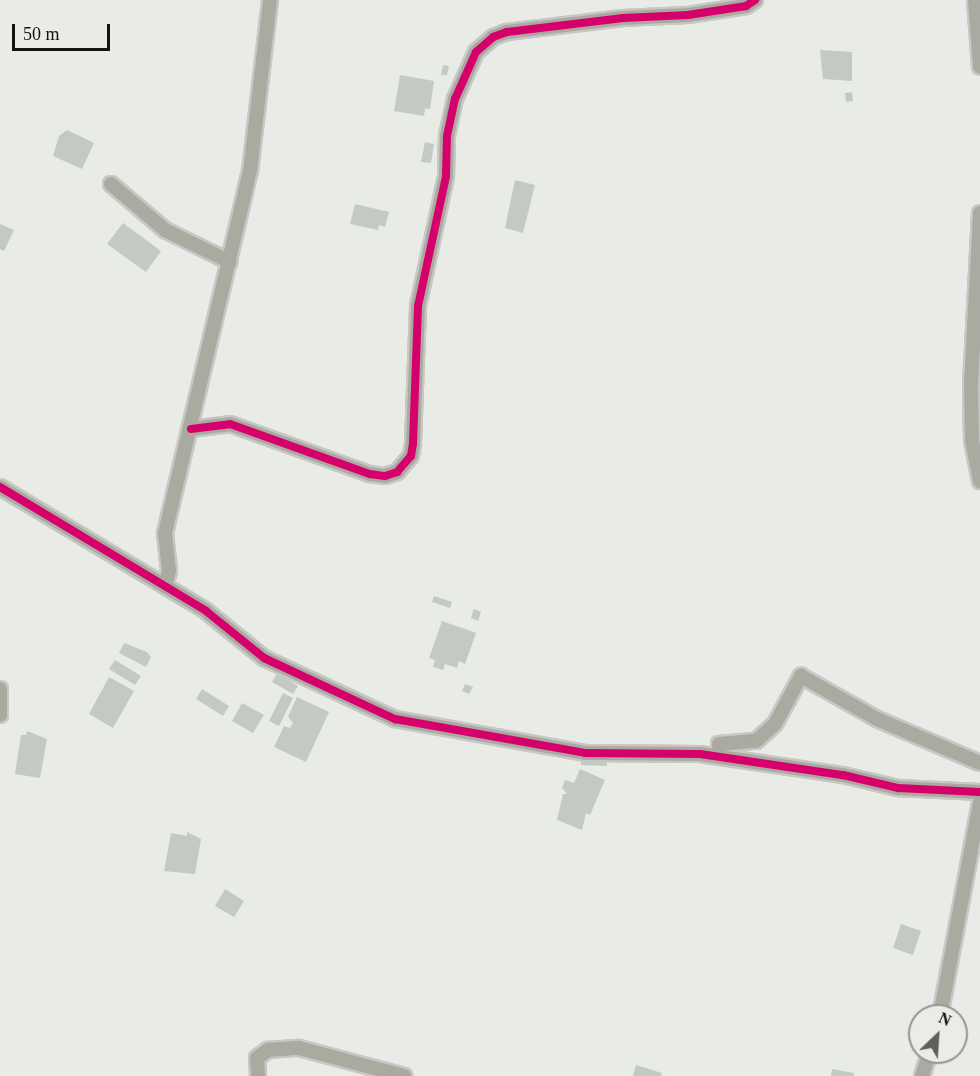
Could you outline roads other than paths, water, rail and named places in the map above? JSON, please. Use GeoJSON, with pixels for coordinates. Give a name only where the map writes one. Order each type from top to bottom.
{"type":"FeatureCollection","features":[{"type":"Feature","properties":{"kind":"street"},"geometry":{"type":"LineString","coordinates":[[165,586],[169,571],[165,533],[230,262],[259,117],[270,0]]}},
{"type":"Feature","properties":{"kind":"street"},"geometry":{"type":"LineString","coordinates":[[191,429],[230,424],[370,474],[385,476],[397,472],[411,456],[413,443],[418,306],[446,176],[447,136],[455,99],[476,52],[493,37],[507,32],[601,20],[688,15],[746,6],[755,0]]}},
{"type":"Feature","properties":{"kind":"street"},"geometry":{"type":"LineString","coordinates":[[975,0],[980,67]]}},
{"type":"Feature","properties":{"kind":"street"},"geometry":{"type":"LineString","coordinates":[[111,183],[165,230],[230,262]]}},
{"type":"Feature","properties":{"kind":"street"},"geometry":{"type":"LineString","coordinates":[[980,213],[971,382],[972,441],[980,481]]}},
{"type":"Feature","properties":{"kind":"street"},"geometry":{"type":"LineString","coordinates":[[0,487],[214,616],[264,658],[395,718],[585,753],[719,756],[843,775],[898,788],[980,792]]}},
{"type":"Feature","properties":{"kind":"street"},"geometry":{"type":"LineString","coordinates":[[719,756],[719,744],[756,741],[775,724],[801,676],[877,719],[980,763]]}},
{"type":"Feature","properties":{"kind":"street"},"geometry":{"type":"LineString","coordinates":[[0,689],[0,715]]}},
{"type":"Feature","properties":{"kind":"street"},"geometry":{"type":"LineString","coordinates":[[942,1004],[980,803]]}},
{"type":"Feature","properties":{"kind":"street"},"geometry":{"type":"LineString","coordinates":[[258,1076],[258,1058],[268,1050],[299,1048],[404,1076]]}}]}
